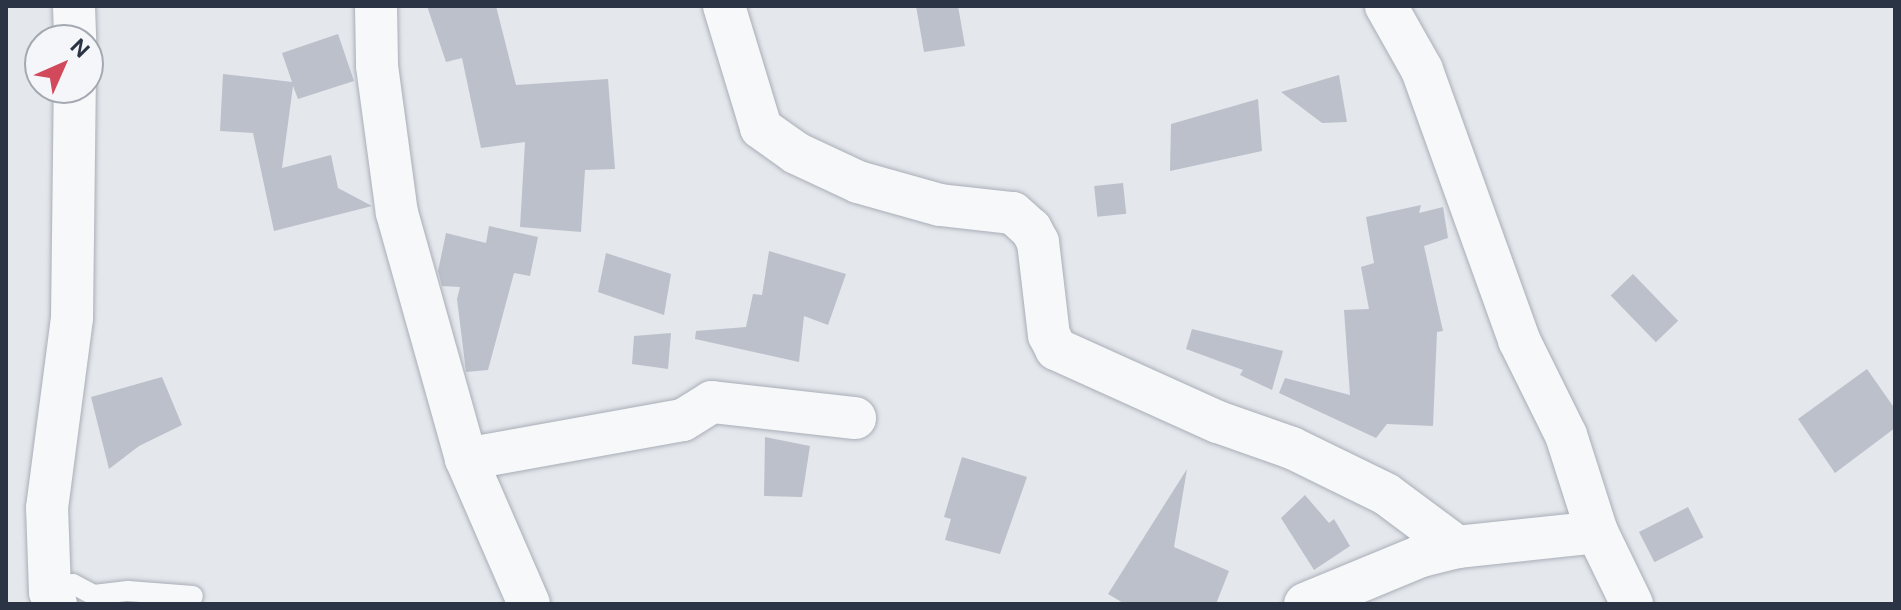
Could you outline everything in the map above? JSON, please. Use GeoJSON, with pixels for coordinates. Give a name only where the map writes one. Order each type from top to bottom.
{"type":"FeatureCollection","features":[{"type":"Feature","properties":{"kind":"street"},"geometry":{"type":"LineString","coordinates":[[376,6],[377,66],[397,213],[466,459],[529,604]]}},
{"type":"Feature","properties":{"kind":"street"},"geometry":{"type":"LineString","coordinates":[[724,6],[761,128],[784,145],[858,182],[940,205],[1013,213],[1031,229],[1056,349],[1386,494],[1457,547]]}},
{"type":"Feature","properties":{"kind":"street"},"geometry":{"type":"LineString","coordinates":[[1386,6],[1422,70],[1519,340],[1566,435],[1597,532],[1632,604]]}},
{"type":"Feature","properties":{"kind":"street"},"geometry":{"type":"LineString","coordinates":[[53,598],[47,508],[72,318],[75,104]]}},
{"type":"Feature","properties":{"kind":"street"},"geometry":{"type":"LineString","coordinates":[[466,459],[683,420],[712,402],[855,418]]}},
{"type":"Feature","properties":{"kind":"street"},"geometry":{"type":"LineString","coordinates":[[1305,604],[1421,556],[1457,547],[1597,532]]}},
{"type":"Feature","properties":{"kind":"lane"},"geometry":{"type":"LineString","coordinates":[[53,598],[73,584],[94,595],[128,591],[193,596]]}},
{"type":"Feature","properties":{"kind":"building"},"geometry":{"type":"Polygon","coordinates":[[[427,6],[496,6],[516,85],[608,79],[615,169],[585,170],[581,232],[520,227],[525,142],[481,148],[462,58],[446,62],[427,6]]]}},
{"type":"Feature","properties":{"kind":"building"},"geometry":{"type":"Polygon","coordinates":[[[916,6],[958,6],[965,46],[924,52],[916,6]]]}},
{"type":"Feature","properties":{"kind":"building"},"geometry":{"type":"Polygon","coordinates":[[[338,34],[354,81],[298,99],[293,86],[282,168],[331,155],[338,188],[372,206],[274,231],[253,133],[220,131],[223,74],[292,82],[282,53],[338,34]]]}},
{"type":"Feature","properties":{"kind":"building"},"geometry":{"type":"Polygon","coordinates":[[[1339,75],[1347,122],[1322,123],[1281,92],[1339,75]]]}},
{"type":"Feature","properties":{"kind":"building"},"geometry":{"type":"Polygon","coordinates":[[[1258,99],[1262,151],[1170,171],[1171,124],[1258,99]]]}},
{"type":"Feature","properties":{"kind":"building"},"geometry":{"type":"Polygon","coordinates":[[[1123,183],[1126,214],[1097,217],[1094,186],[1123,183]]]}},
{"type":"Feature","properties":{"kind":"building"},"geometry":{"type":"Polygon","coordinates":[[[1421,205],[1419,213],[1443,207],[1448,238],[1424,246],[1443,331],[1437,332],[1433,426],[1387,424],[1376,438],[1279,393],[1285,378],[1350,395],[1344,310],[1369,309],[1361,267],[1374,263],[1366,217],[1421,205]]]}},
{"type":"Feature","properties":{"kind":"building"},"geometry":{"type":"Polygon","coordinates":[[[489,226],[538,237],[530,276],[514,273],[488,370],[466,372],[457,299],[460,287],[442,286],[438,271],[446,233],[486,243],[489,226]]]}},
{"type":"Feature","properties":{"kind":"building"},"geometry":{"type":"Polygon","coordinates":[[[769,251],[846,274],[828,325],[804,316],[799,362],[695,339],[696,331],[746,327],[753,294],[762,295],[769,251]]]}},
{"type":"Feature","properties":{"kind":"building"},"geometry":{"type":"Polygon","coordinates":[[[606,253],[671,274],[664,315],[598,292],[606,253]]]}},
{"type":"Feature","properties":{"kind":"building"},"geometry":{"type":"Polygon","coordinates":[[[1633,274],[1678,321],[1656,342],[1611,296],[1633,274]]]}},
{"type":"Feature","properties":{"kind":"building"},"geometry":{"type":"Polygon","coordinates":[[[1192,329],[1283,351],[1272,390],[1240,375],[1243,370],[1186,349],[1192,329]]]}},
{"type":"Feature","properties":{"kind":"building"},"geometry":{"type":"Polygon","coordinates":[[[671,333],[668,369],[632,364],[634,336],[671,333]]]}},
{"type":"Feature","properties":{"kind":"building"},"geometry":{"type":"Polygon","coordinates":[[[1867,369],[1895,409],[1895,428],[1835,473],[1798,419],[1867,369]]]}},
{"type":"Feature","properties":{"kind":"building"},"geometry":{"type":"Polygon","coordinates":[[[162,377],[182,425],[139,446],[109,469],[91,397],[162,377]]]}},
{"type":"Feature","properties":{"kind":"building"},"geometry":{"type":"Polygon","coordinates":[[[765,437],[810,446],[802,497],[764,496],[765,437]]]}},
{"type":"Feature","properties":{"kind":"building"},"geometry":{"type":"Polygon","coordinates":[[[962,457],[1027,477],[1000,554],[945,540],[951,519],[944,517],[962,457]]]}},
{"type":"Feature","properties":{"kind":"building"},"geometry":{"type":"Polygon","coordinates":[[[1187,469],[1174,547],[1229,571],[1216,604],[1125,604],[1108,594],[1187,469]]]}},
{"type":"Feature","properties":{"kind":"building"},"geometry":{"type":"Polygon","coordinates":[[[1305,495],[1329,523],[1334,519],[1350,546],[1314,570],[1281,518],[1305,495]]]}},
{"type":"Feature","properties":{"kind":"building"},"geometry":{"type":"Polygon","coordinates":[[[1688,507],[1703,537],[1654,562],[1639,532],[1688,507]]]}}]}
